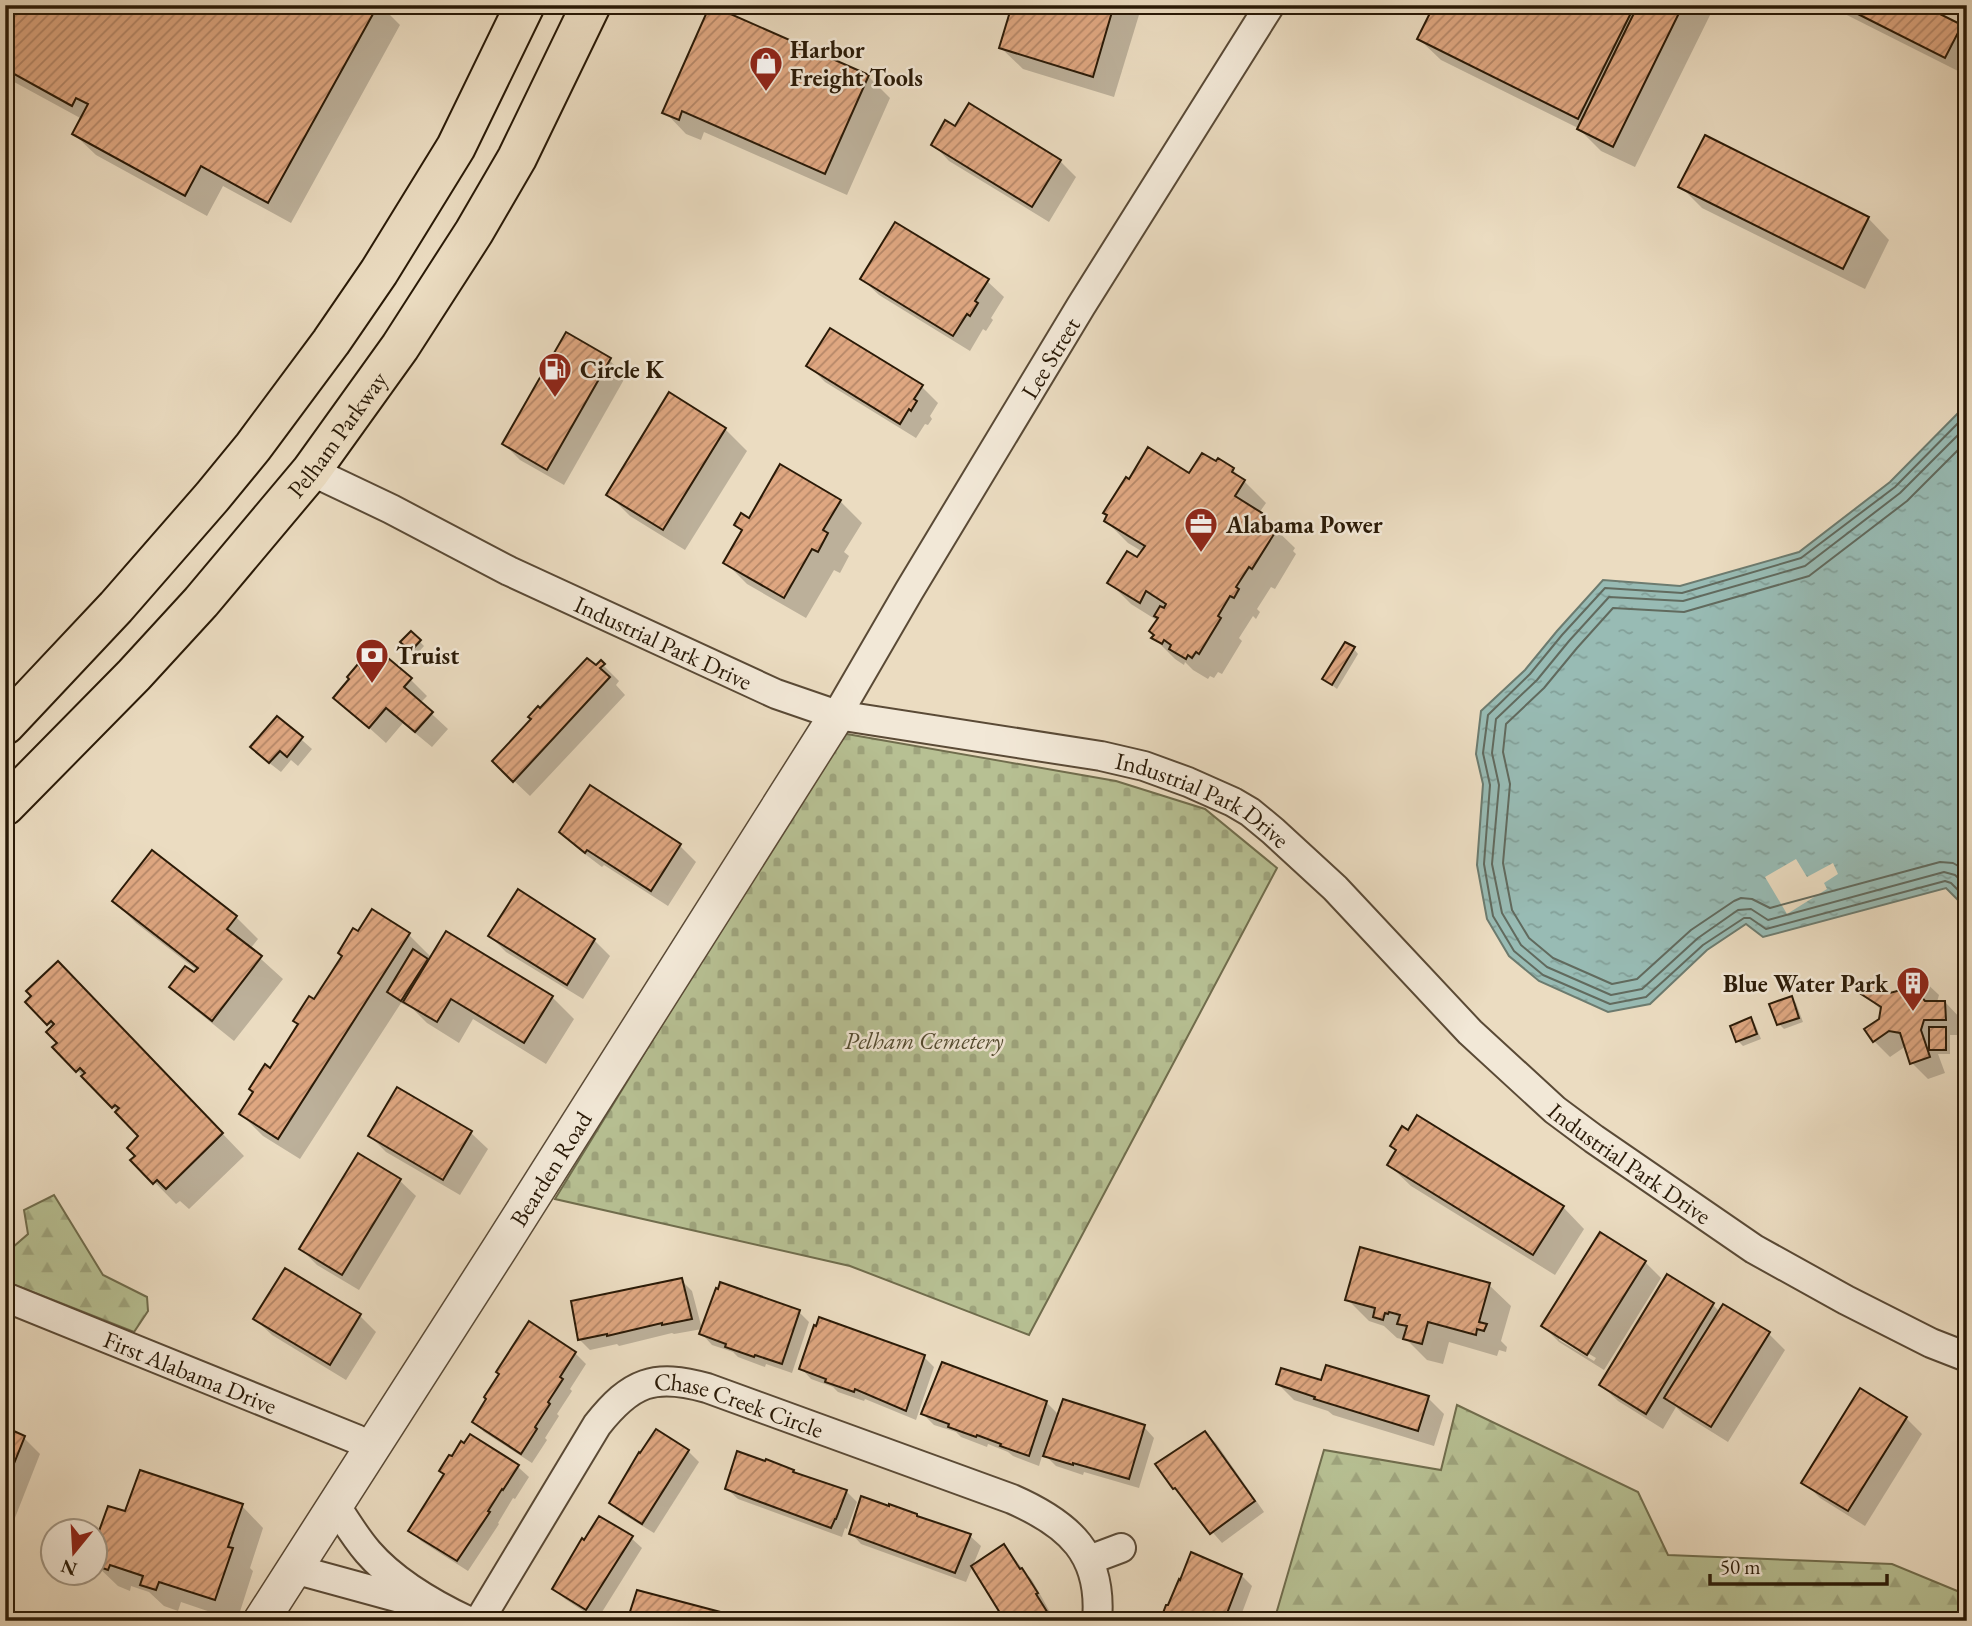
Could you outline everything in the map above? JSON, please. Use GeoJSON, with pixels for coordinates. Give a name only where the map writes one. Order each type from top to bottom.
{"type":"FeatureCollection","features":[{"type":"Feature","properties":{"kind":"main road"},"geometry":{"type":"LineString","coordinates":[[5,725],[147,572],[253,447],[331,342],[379,272],[456,147],[525,5]]}},
{"type":"Feature","properties":{"kind":"main road","name":"Pelham Parkway"},"geometry":{"type":"LineString","coordinates":[[12,787],[109,702],[201,602],[311,471],[400,347],[474,232],[517,158],[591,5]]}},
{"type":"Feature","properties":{"kind":"main road"},"geometry":{"type":"LineString","coordinates":[[253,447],[311,471]]}},
{"type":"Feature","properties":{"kind":"street","name":"Lee Street"},"geometry":{"type":"LineString","coordinates":[[837,715],[1081,306],[1270,5]]}},
{"type":"Feature","properties":{"kind":"street","name":"Industrial Park Drive"},"geometry":{"type":"LineString","coordinates":[[311,471],[391,509],[509,572],[776,694],[837,715],[1101,756],[1144,766],[1233,802],[1273,831],[1335,888],[1470,1032],[1555,1110],[1754,1249],[1846,1300],[1931,1343],[1967,1357]]}},
{"type":"Feature","properties":{"kind":"street","name":"Bearden Road"},"geometry":{"type":"LineString","coordinates":[[261,1621],[837,715]]}},
{"type":"Feature","properties":{"kind":"street","name":"First Alabama Drive"},"geometry":{"type":"LineString","coordinates":[[5,1297],[356,1439],[372,1448]]}},
{"type":"Feature","properties":{"kind":"street","name":"Chase Creek Circle"},"geometry":{"type":"LineString","coordinates":[[479,1621],[612,1406],[629,1392],[646,1384],[665,1380],[707,1388],[1012,1499],[1042,1514],[1067,1532],[1089,1560],[1099,1598],[1097,1621]]}},
{"type":"Feature","properties":{"kind":"street"},"geometry":{"type":"LineString","coordinates":[[336,1506],[368,1552],[385,1569],[456,1615]]}},
{"type":"Feature","properties":{"kind":"street"},"geometry":{"type":"LineString","coordinates":[[1089,1560],[1121,1548]]}},
{"type":"Feature","properties":{"kind":"street"},"geometry":{"type":"LineString","coordinates":[[294,1569],[456,1615]]}},
{"type":"Feature","properties":{"kind":"green space","name":"Pelham Cemetery"},"geometry":{"type":"Polygon","coordinates":[[[841,733],[1116,781],[1205,809],[1277,868],[1029,1335],[850,1266],[555,1199],[841,733]]]}},
{"type":"Feature","properties":{"kind":"green space"},"geometry":{"type":"Polygon","coordinates":[[[54,1195],[103,1275],[147,1297],[148,1311],[134,1332],[5,1281],[5,1254],[28,1234],[24,1210],[54,1195]]]}},
{"type":"Feature","properties":{"kind":"green space"},"geometry":{"type":"Polygon","coordinates":[[[1457,1405],[1638,1492],[1668,1555],[1892,1564],[1967,1595],[1967,1621],[1274,1621],[1324,1450],[1441,1470],[1457,1405]]]}},
{"type":"Feature","properties":{"kind":"water","name":"Blue Water Park"},"geometry":{"type":"Polygon","coordinates":[[[1967,404],[1967,909],[1946,888],[1763,937],[1746,924],[1707,950],[1650,1004],[1608,1012],[1539,981],[1509,956],[1487,919],[1477,865],[1483,784],[1476,754],[1481,711],[1525,670],[1603,580],[1680,586],[1799,552],[1890,482],[1967,404]]]}},
{"type":"Feature","properties":{"kind":"pier"},"geometry":{"type":"Polygon","coordinates":[[[1796,859],[1807,877],[1833,863],[1838,874],[1824,883],[1827,889],[1787,914],[1765,877],[1796,859]]]}},
{"type":"Feature","properties":{"kind":"building"},"geometry":{"type":"Polygon","coordinates":[[[5,5],[378,5],[268,203],[201,166],[185,196],[72,134],[88,104],[76,98],[72,106],[5,69],[5,5]]]}},
{"type":"Feature","properties":{"kind":"building","name":"Harbor Freight Tools"},"geometry":{"type":"Polygon","coordinates":[[[710,5],[869,75],[825,174],[682,111],[679,120],[662,113],[710,5]]]}},
{"type":"Feature","properties":{"kind":"building"},"geometry":{"type":"Polygon","coordinates":[[[1012,5],[1114,5],[1093,77],[999,48],[1012,5]]]}},
{"type":"Feature","properties":{"kind":"building"},"geometry":{"type":"Polygon","coordinates":[[[1434,5],[1635,5],[1578,119],[1417,39],[1434,5]]]}},
{"type":"Feature","properties":{"kind":"building"},"geometry":{"type":"Polygon","coordinates":[[[1638,5],[1683,5],[1613,147],[1577,129],[1638,5]]]}},
{"type":"Feature","properties":{"kind":"building"},"geometry":{"type":"Polygon","coordinates":[[[1840,5],[1922,5],[1962,25],[1945,58],[1840,5]]]}},
{"type":"Feature","properties":{"kind":"building"},"geometry":{"type":"Polygon","coordinates":[[[969,103],[1061,160],[1032,207],[931,145],[945,120],[955,126],[969,103]]]}},
{"type":"Feature","properties":{"kind":"building"},"geometry":{"type":"Polygon","coordinates":[[[1705,135],[1869,217],[1843,269],[1678,187],[1705,135]]]}},
{"type":"Feature","properties":{"kind":"building"},"geometry":{"type":"Polygon","coordinates":[[[895,222],[989,279],[975,301],[978,303],[970,316],[967,314],[953,336],[860,279],[895,222]]]}},
{"type":"Feature","properties":{"kind":"building"},"geometry":{"type":"Polygon","coordinates":[[[830,328],[923,385],[914,399],[917,401],[900,424],[806,366],[830,328]]]}},
{"type":"Feature","properties":{"kind":"building"},"geometry":{"type":"Polygon","coordinates":[[[566,332],[611,358],[547,470],[502,444],[566,332]]]}},
{"type":"Feature","properties":{"kind":"building"},"geometry":{"type":"Polygon","coordinates":[[[669,392],[726,428],[663,530],[606,495],[669,392]]]}},
{"type":"Feature","properties":{"kind":"building","name":"Alabama Power"},"geometry":{"type":"Polygon","coordinates":[[[1148,447],[1189,473],[1202,453],[1216,461],[1218,458],[1234,468],[1232,472],[1245,480],[1235,496],[1275,525],[1272,529],[1276,531],[1252,569],[1249,567],[1236,587],[1239,589],[1234,598],[1230,596],[1218,616],[1221,618],[1199,654],[1196,652],[1192,658],[1188,655],[1186,659],[1169,649],[1171,645],[1164,640],[1162,644],[1151,638],[1154,635],[1149,631],[1158,618],[1154,616],[1160,606],[1164,608],[1166,604],[1146,591],[1140,603],[1107,583],[1127,551],[1137,557],[1145,546],[1104,521],[1107,515],[1103,513],[1126,477],[1129,479],[1148,447]]]}},
{"type":"Feature","properties":{"kind":"building"},"geometry":{"type":"Polygon","coordinates":[[[780,464],[841,500],[823,530],[828,533],[818,552],[812,549],[784,598],[723,563],[742,530],[734,525],[741,513],[749,518],[780,464]]]}},
{"type":"Feature","properties":{"kind":"building"},"geometry":{"type":"Polygon","coordinates":[[[411,631],[421,640],[411,651],[400,642],[411,631]]]}},
{"type":"Feature","properties":{"kind":"building"},"geometry":{"type":"Polygon","coordinates":[[[1345,642],[1355,647],[1332,685],[1322,679],[1345,642]]]}},
{"type":"Feature","properties":{"kind":"building"},"geometry":{"type":"Polygon","coordinates":[[[376,648],[412,678],[404,687],[433,712],[415,732],[386,708],[369,728],[333,698],[358,664],[360,667],[376,648]]]}},
{"type":"Feature","properties":{"kind":"building"},"geometry":{"type":"Polygon","coordinates":[[[587,658],[596,665],[601,660],[605,664],[600,668],[610,677],[513,782],[492,761],[531,719],[528,717],[538,706],[540,708],[587,658]]]}},
{"type":"Feature","properties":{"kind":"building"},"geometry":{"type":"Polygon","coordinates":[[[277,716],[303,737],[287,757],[280,751],[269,763],[250,747],[277,716]]]}},
{"type":"Feature","properties":{"kind":"building"},"geometry":{"type":"Polygon","coordinates":[[[590,785],[681,844],[651,891],[587,850],[585,853],[559,832],[590,785]]]}},
{"type":"Feature","properties":{"kind":"building"},"geometry":{"type":"Polygon","coordinates":[[[152,850],[237,916],[227,929],[262,956],[212,1021],[169,987],[185,966],[194,972],[198,968],[112,901],[152,850]]]}},
{"type":"Feature","properties":{"kind":"building"},"geometry":{"type":"Polygon","coordinates":[[[518,889],[595,939],[567,985],[488,936],[518,889]]]}},
{"type":"Feature","properties":{"kind":"building"},"geometry":{"type":"Polygon","coordinates":[[[372,909],[410,933],[278,1139],[239,1114],[253,1092],[249,1089],[265,1064],[270,1068],[298,1024],[293,1021],[309,996],[314,999],[342,956],[338,953],[353,928],[358,931],[372,909]]]}},
{"type":"Feature","properties":{"kind":"building"},"geometry":{"type":"Polygon","coordinates":[[[446,931],[553,996],[524,1043],[451,999],[437,1022],[403,1002],[446,931]]]}},
{"type":"Feature","properties":{"kind":"building"},"geometry":{"type":"Polygon","coordinates":[[[413,949],[428,959],[401,1001],[387,992],[413,949]]]}},
{"type":"Feature","properties":{"kind":"building"},"geometry":{"type":"Polygon","coordinates":[[[58,961],[223,1133],[166,1189],[157,1180],[153,1184],[130,1160],[135,1156],[127,1148],[138,1136],[115,1112],[119,1108],[115,1105],[112,1108],[81,1076],[85,1073],[80,1068],[76,1072],[52,1047],[57,1043],[46,1032],[54,1024],[51,1021],[47,1025],[25,1002],[31,996],[26,991],[58,961]]]}},
{"type":"Feature","properties":{"kind":"building","name":"Blue Water Park"},"geometry":{"type":"Polygon","coordinates":[[[1906,973],[1923,978],[1919,994],[1925,1001],[1945,1001],[1946,1020],[1924,1020],[1921,1030],[1930,1057],[1910,1064],[1900,1033],[1889,1031],[1873,1042],[1864,1029],[1879,1019],[1881,1007],[1861,994],[1871,980],[1890,993],[1901,990],[1906,973]]]}},
{"type":"Feature","properties":{"kind":"building"},"geometry":{"type":"Polygon","coordinates":[[[1792,996],[1799,1018],[1777,1025],[1769,1004],[1792,996]]]}},
{"type":"Feature","properties":{"kind":"building"},"geometry":{"type":"Polygon","coordinates":[[[1751,1017],[1757,1034],[1736,1042],[1730,1026],[1751,1017]]]}},
{"type":"Feature","properties":{"kind":"building"},"geometry":{"type":"Polygon","coordinates":[[[1929,1027],[1946,1027],[1946,1050],[1929,1050],[1929,1027]]]}},
{"type":"Feature","properties":{"kind":"building"},"geometry":{"type":"Polygon","coordinates":[[[397,1087],[472,1131],[443,1180],[368,1136],[397,1087]]]}},
{"type":"Feature","properties":{"kind":"building"},"geometry":{"type":"Polygon","coordinates":[[[1417,1115],[1564,1206],[1533,1255],[1387,1165],[1396,1150],[1390,1146],[1402,1126],[1408,1130],[1417,1115]]]}},
{"type":"Feature","properties":{"kind":"building"},"geometry":{"type":"Polygon","coordinates":[[[358,1153],[401,1179],[342,1275],[299,1249],[358,1153]]]}},
{"type":"Feature","properties":{"kind":"building"},"geometry":{"type":"Polygon","coordinates":[[[1600,1232],[1646,1261],[1587,1355],[1541,1326],[1600,1232]]]}},
{"type":"Feature","properties":{"kind":"building"},"geometry":{"type":"Polygon","coordinates":[[[1360,1247],[1490,1283],[1479,1322],[1487,1324],[1484,1331],[1477,1329],[1476,1335],[1428,1322],[1422,1344],[1403,1339],[1407,1326],[1397,1324],[1400,1315],[1385,1313],[1383,1320],[1373,1317],[1375,1308],[1345,1300],[1360,1247]]]}},
{"type":"Feature","properties":{"kind":"building"},"geometry":{"type":"Polygon","coordinates":[[[285,1268],[361,1314],[330,1365],[253,1319],[285,1268]]]}},
{"type":"Feature","properties":{"kind":"building"},"geometry":{"type":"Polygon","coordinates":[[[1667,1274],[1714,1303],[1646,1414],[1599,1385],[1667,1274]]]}},
{"type":"Feature","properties":{"kind":"building"},"geometry":{"type":"Polygon","coordinates":[[[682,1278],[692,1319],[578,1340],[571,1301],[682,1278]]]}},
{"type":"Feature","properties":{"kind":"building"},"geometry":{"type":"Polygon","coordinates":[[[720,1282],[800,1310],[782,1364],[725,1347],[726,1344],[699,1334],[720,1282]]]}},
{"type":"Feature","properties":{"kind":"building"},"geometry":{"type":"Polygon","coordinates":[[[1723,1304],[1770,1332],[1711,1427],[1664,1398],[1723,1304]]]}},
{"type":"Feature","properties":{"kind":"building"},"geometry":{"type":"Polygon","coordinates":[[[819,1317],[925,1355],[906,1411],[855,1389],[854,1392],[825,1382],[826,1379],[799,1369],[819,1317]]]}},
{"type":"Feature","properties":{"kind":"building"},"geometry":{"type":"Polygon","coordinates":[[[529,1321],[576,1352],[560,1377],[563,1379],[535,1427],[537,1429],[521,1454],[472,1422],[499,1374],[496,1372],[529,1321]]]}},
{"type":"Feature","properties":{"kind":"building"},"geometry":{"type":"Polygon","coordinates":[[[942,1362],[1047,1401],[1029,1456],[977,1435],[976,1437],[948,1427],[949,1424],[921,1414],[942,1362]]]}},
{"type":"Feature","properties":{"kind":"building"},"geometry":{"type":"Polygon","coordinates":[[[1326,1365],[1429,1396],[1418,1431],[1314,1399],[1315,1397],[1276,1384],[1281,1368],[1321,1380],[1326,1365]]]}},
{"type":"Feature","properties":{"kind":"building"},"geometry":{"type":"Polygon","coordinates":[[[1860,1388],[1907,1417],[1848,1511],[1801,1483],[1860,1388]]]}},
{"type":"Feature","properties":{"kind":"building"},"geometry":{"type":"Polygon","coordinates":[[[1063,1399],[1145,1425],[1129,1479],[1043,1456],[1063,1399]]]}},
{"type":"Feature","properties":{"kind":"building"},"geometry":{"type":"Polygon","coordinates":[[[5,1427],[25,1436],[5,1486],[5,1427]]]}},
{"type":"Feature","properties":{"kind":"building"},"geometry":{"type":"Polygon","coordinates":[[[656,1429],[689,1450],[642,1524],[609,1503],[656,1429]]]}},
{"type":"Feature","properties":{"kind":"building"},"geometry":{"type":"Polygon","coordinates":[[[1205,1431],[1255,1501],[1210,1534],[1155,1464],[1205,1431]]]}},
{"type":"Feature","properties":{"kind":"building"},"geometry":{"type":"Polygon","coordinates":[[[470,1434],[519,1465],[457,1561],[408,1531],[444,1474],[439,1471],[449,1455],[452,1456],[461,1441],[464,1443],[470,1434]]]}},
{"type":"Feature","properties":{"kind":"building"},"geometry":{"type":"Polygon","coordinates":[[[737,1451],[765,1461],[766,1459],[794,1470],[793,1472],[847,1490],[831,1528],[725,1489],[737,1451]]]}},
{"type":"Feature","properties":{"kind":"building"},"geometry":{"type":"Polygon","coordinates":[[[140,1470],[243,1504],[228,1547],[233,1548],[215,1600],[159,1582],[156,1590],[140,1585],[143,1576],[110,1565],[108,1570],[108,1518],[104,1518],[108,1506],[125,1511],[140,1470]]]}},
{"type":"Feature","properties":{"kind":"building"},"geometry":{"type":"Polygon","coordinates":[[[861,1496],[971,1534],[955,1573],[849,1534],[861,1496]]]}},
{"type":"Feature","properties":{"kind":"building"},"geometry":{"type":"Polygon","coordinates":[[[599,1516],[633,1536],[586,1610],[552,1589],[582,1538],[584,1540],[599,1516]]]}},
{"type":"Feature","properties":{"kind":"building"},"geometry":{"type":"Polygon","coordinates":[[[1004,1544],[1038,1593],[1036,1594],[1051,1618],[1047,1621],[1005,1621],[971,1566],[1004,1544]]]}},
{"type":"Feature","properties":{"kind":"building"},"geometry":{"type":"Polygon","coordinates":[[[1191,1552],[1242,1574],[1224,1621],[1160,1621],[1191,1552]]]}},
{"type":"Feature","properties":{"kind":"building"},"geometry":{"type":"Polygon","coordinates":[[[637,1590],[747,1619],[627,1621],[637,1590]]]}},
{"type":"Feature","properties":{"kind":"place","name":"Harbor Freight Tools"},"geometry":{"type":"Point","coordinates":[766,93]}},
{"type":"Feature","properties":{"kind":"place","name":"Circle K"},"geometry":{"type":"Point","coordinates":[555,399]}},
{"type":"Feature","properties":{"kind":"place","name":"Alabama Power"},"geometry":{"type":"Point","coordinates":[1201,554]}},
{"type":"Feature","properties":{"kind":"place","name":"Truist"},"geometry":{"type":"Point","coordinates":[372,685]}},
{"type":"Feature","properties":{"kind":"place","name":"Blue Water Park"},"geometry":{"type":"Point","coordinates":[1913,1013]}}]}
